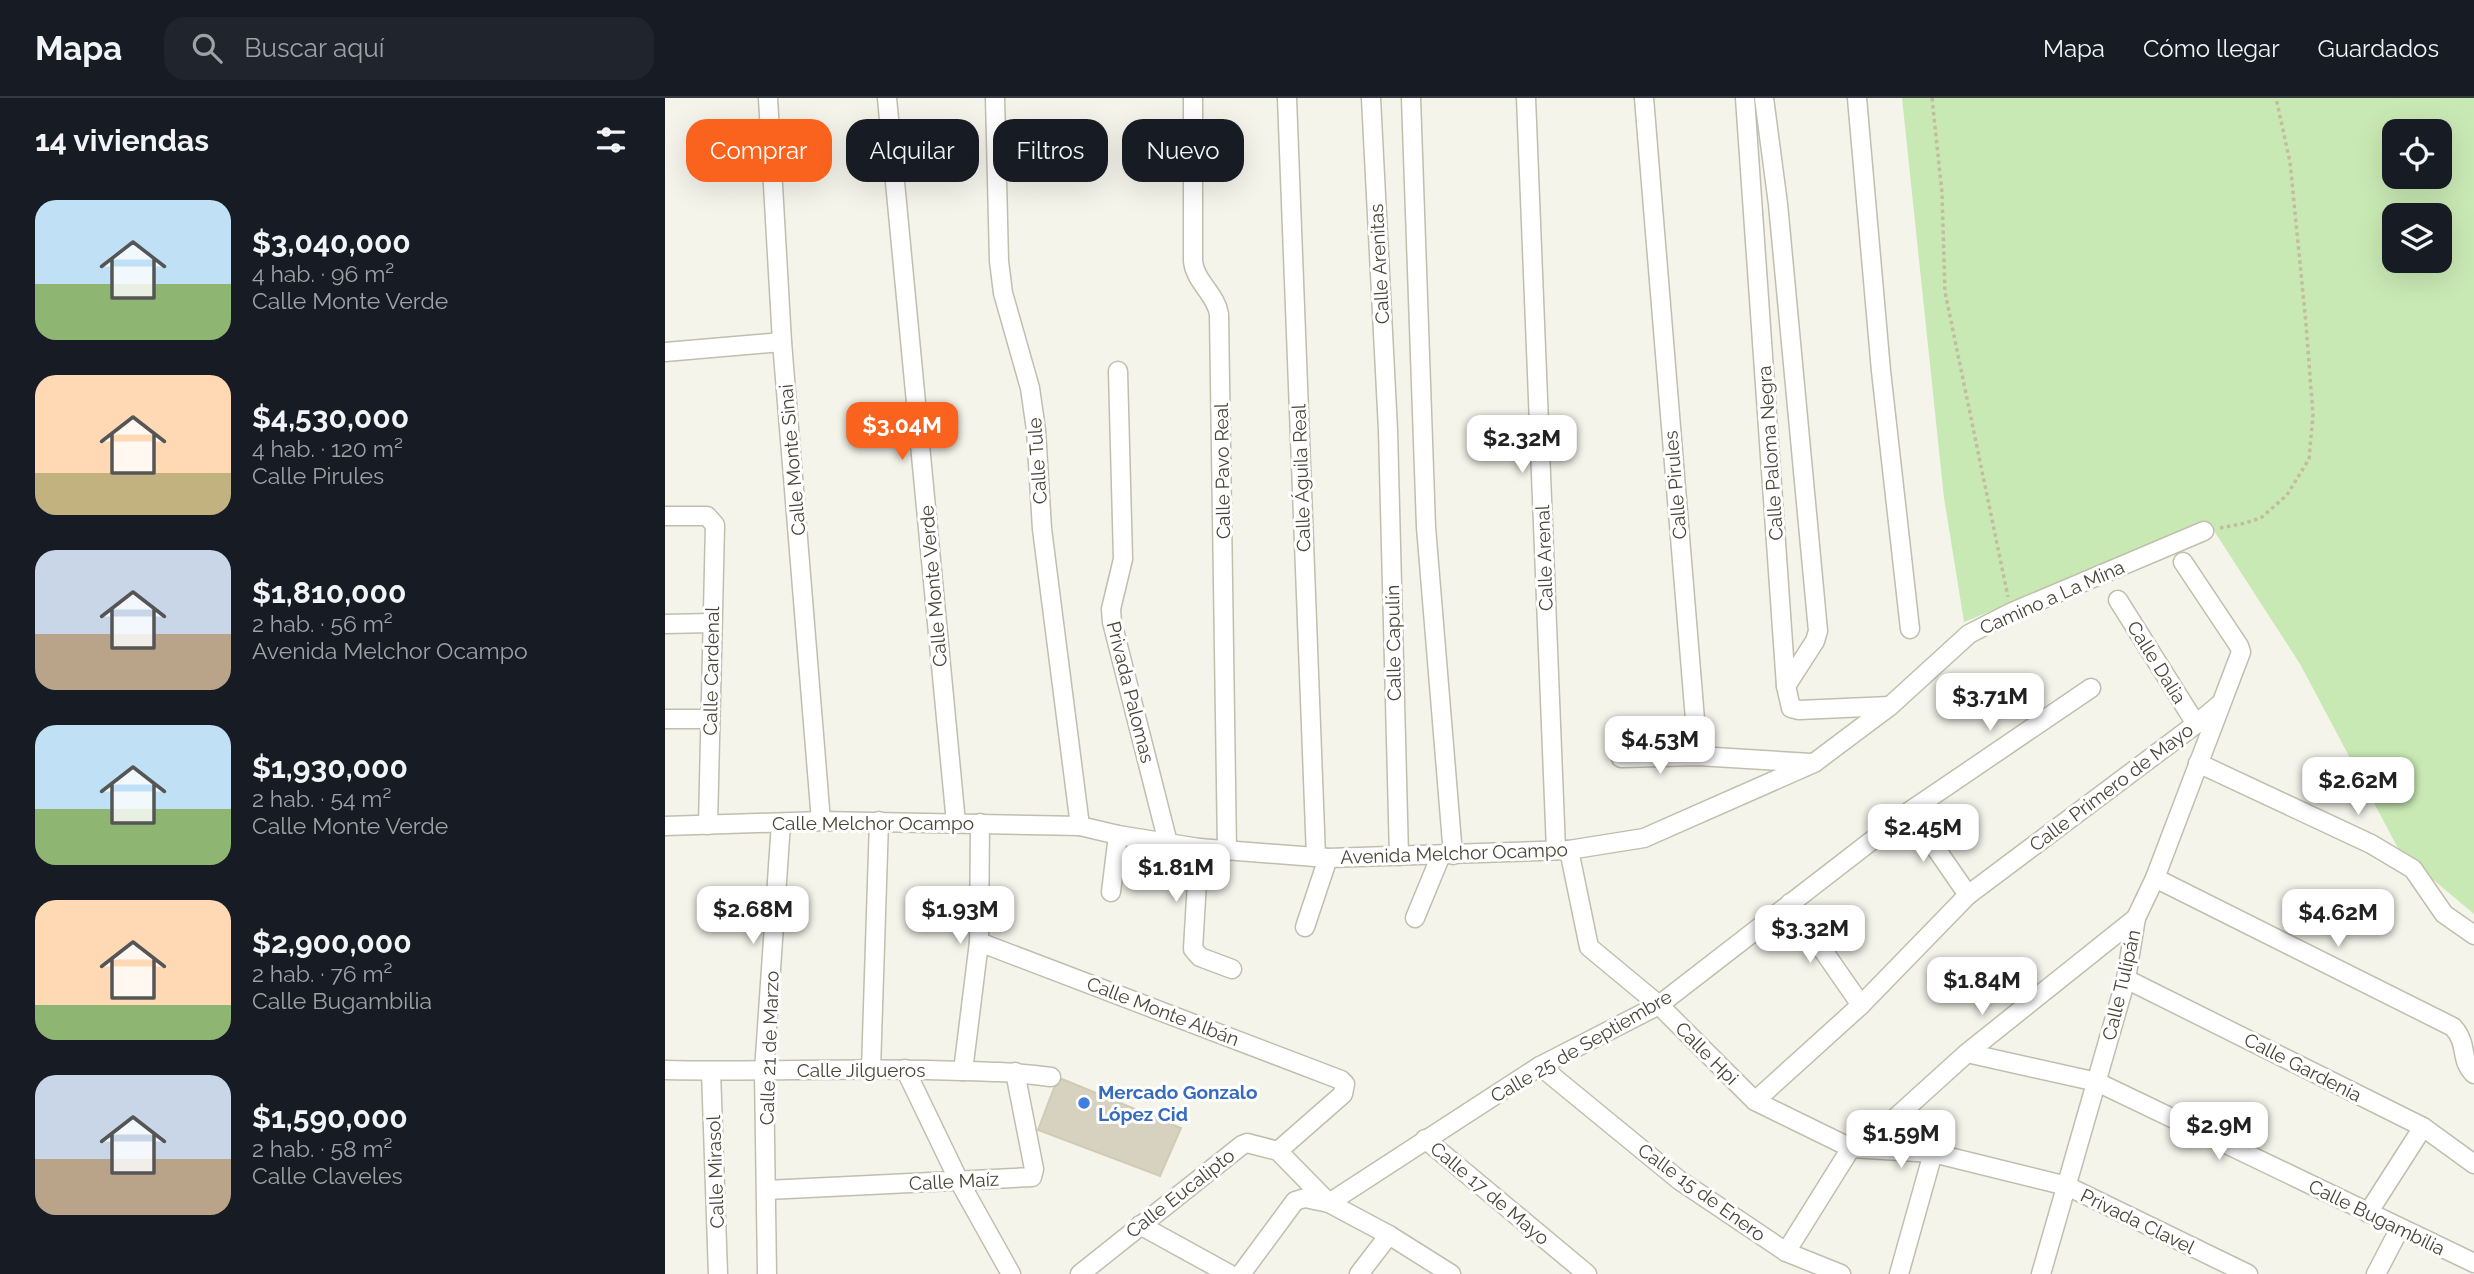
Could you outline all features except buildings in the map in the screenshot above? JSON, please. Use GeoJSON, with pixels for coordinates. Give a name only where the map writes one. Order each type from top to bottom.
{"type":"FeatureCollection","features":[{"type":"Feature","properties":{"kind":"street","name":"Calle Monte Sinai"},"geometry":{"type":"LineString","coordinates":[[768,98],[782,342],[821,821]]}},
{"type":"Feature","properties":{"kind":"street","name":"Calle Monte Verde"},"geometry":{"type":"LineString","coordinates":[[887,98],[956,823]]}},
{"type":"Feature","properties":{"kind":"street","name":"Calle Tule"},"geometry":{"type":"LineString","coordinates":[[995,98],[999,261],[1003,293],[1030,388],[1036,430],[1042,529],[1080,826]]}},
{"type":"Feature","properties":{"kind":"street","name":"Calle Pavo Real"},"geometry":{"type":"LineString","coordinates":[[1193,98],[1193,268],[1216,300],[1219,314],[1227,851]]}},
{"type":"Feature","properties":{"kind":"street","name":"Calle Águila Real"},"geometry":{"type":"LineString","coordinates":[[1287,98],[1322,857]]}},
{"type":"Feature","properties":{"kind":"street","name":"Calle Arenitas"},"geometry":{"type":"LineString","coordinates":[[1371,98],[1388,430]]}},
{"type":"Feature","properties":{"kind":"street"},"geometry":{"type":"LineString","coordinates":[[1411,98],[1426,527],[1447,855],[1415,918]]}},
{"type":"Feature","properties":{"kind":"street","name":"Calle Arenal"},"geometry":{"type":"LineString","coordinates":[[1526,98],[1562,850],[1589,947],[1659,1005]]}},
{"type":"Feature","properties":{"kind":"street","name":"Calle Pirules"},"geometry":{"type":"LineString","coordinates":[[1644,98],[1698,756]]}},
{"type":"Feature","properties":{"kind":"street","name":"Calle Paloma Negra"},"geometry":{"type":"LineString","coordinates":[[1745,98],[1786,685]]}},
{"type":"Feature","properties":{"kind":"street"},"geometry":{"type":"LineString","coordinates":[[1764,98],[1777,204],[1818,631],[1815,641],[1786,685],[1790,705],[1795,709],[1890,706]]}},
{"type":"Feature","properties":{"kind":"street"},"geometry":{"type":"LineString","coordinates":[[1857,98],[1881,371],[1910,629]]}},
{"type":"Feature","properties":{"kind":"street"},"geometry":{"type":"LineString","coordinates":[[665,352],[782,342]]}},
{"type":"Feature","properties":{"kind":"street","name":"Privada Palomas"},"geometry":{"type":"LineString","coordinates":[[1118,371],[1123,559],[1111,609],[1112,622],[1168,843]]}},
{"type":"Feature","properties":{"kind":"street","name":"Calle Capulín"},"geometry":{"type":"LineString","coordinates":[[1388,430],[1399,856]]}},
{"type":"Feature","properties":{"kind":"street","name":"Calle Cardenal"},"geometry":{"type":"LineString","coordinates":[[665,516],[702,515],[711,518],[715,524],[708,825]]}},
{"type":"Feature","properties":{"kind":"street","name":"Camino a La Mina"},"geometry":{"type":"LineString","coordinates":[[1814,763],[1890,706],[1969,634],[2010,613],[2204,530]]}},
{"type":"Feature","properties":{"kind":"street","name":"Calle Tulipán"},"geometry":{"type":"LineString","coordinates":[[2041,1274],[2126,979],[2136,918],[2155,878],[2240,649],[2183,562]]}},
{"type":"Feature","properties":{"kind":"street","name":"Calle Dalia"},"geometry":{"type":"LineString","coordinates":[[2118,600],[2196,724]]}},
{"type":"Feature","properties":{"kind":"street"},"geometry":{"type":"LineString","coordinates":[[665,624],[712,623]]}},
{"type":"Feature","properties":{"kind":"street","name":"Calle 25 de Septiembre"},"geometry":{"type":"LineString","coordinates":[[1329,1203],[1540,1066],[1659,1005],[1910,811],[2091,688]]}},
{"type":"Feature","properties":{"kind":"street","name":"Calle Primero de Mayo"},"geometry":{"type":"LineString","coordinates":[[1755,1101],[1861,1005],[1968,895],[2222,702]]}},
{"type":"Feature","properties":{"kind":"street"},"geometry":{"type":"LineString","coordinates":[[665,719],[710,719]]}},
{"type":"Feature","properties":{"kind":"street"},"geometry":{"type":"LineString","coordinates":[[1622,758],[1698,756],[1814,763]]}},
{"type":"Feature","properties":{"kind":"street","name":"Avenida Melchor Ocampo"},"geometry":{"type":"LineString","coordinates":[[1080,826],[1199,848],[1322,857],[1562,850],[1644,838],[1814,763]]}},
{"type":"Feature","properties":{"kind":"street"},"geometry":{"type":"LineString","coordinates":[[2198,763],[2371,844],[2413,869],[2444,914],[2474,935]]}},
{"type":"Feature","properties":{"kind":"street"},"geometry":{"type":"LineString","coordinates":[[1910,811],[1968,895]]}},
{"type":"Feature","properties":{"kind":"street"},"geometry":{"type":"LineString","coordinates":[[871,1069],[879,821]]}},
{"type":"Feature","properties":{"kind":"street","name":"Calle Melchor Ocampo"},"geometry":{"type":"LineString","coordinates":[[665,826],[879,821],[1080,826]]}},
{"type":"Feature","properties":{"kind":"street","name":"Calle 21 de Marzo"},"geometry":{"type":"LineString","coordinates":[[767,1274],[764,1072],[781,823]]}},
{"type":"Feature","properties":{"kind":"street"},"geometry":{"type":"LineString","coordinates":[[963,1071],[979,942],[980,823]]}},
{"type":"Feature","properties":{"kind":"street"},"geometry":{"type":"LineString","coordinates":[[1111,892],[1118,835]]}},
{"type":"Feature","properties":{"kind":"street"},"geometry":{"type":"LineString","coordinates":[[1199,848],[1193,949],[1200,957],[1232,969]]}},
{"type":"Feature","properties":{"kind":"street"},"geometry":{"type":"LineString","coordinates":[[1305,927],[1322,857]]}},
{"type":"Feature","properties":{"kind":"street"},"geometry":{"type":"LineString","coordinates":[[2155,878],[2453,1027],[2462,1037],[2466,1064],[2474,1074]]}},
{"type":"Feature","properties":{"kind":"street"},"geometry":{"type":"LineString","coordinates":[[1790,903],[1861,1005]]}},
{"type":"Feature","properties":{"kind":"street"},"geometry":{"type":"LineString","coordinates":[[1786,1252],[1851,1148],[1883,1129],[1967,1053],[2136,918]]}},
{"type":"Feature","properties":{"kind":"street","name":"Calle Monte Albán"},"geometry":{"type":"LineString","coordinates":[[979,942],[1337,1077],[1345,1084],[1343,1094],[1278,1151]]}},
{"type":"Feature","properties":{"kind":"street","name":"Calle Gardenia"},"geometry":{"type":"LineString","coordinates":[[2126,979],[2423,1127],[2474,1164]]}},
{"type":"Feature","properties":{"kind":"street","name":"Calle Hpi"},"geometry":{"type":"LineString","coordinates":[[1659,1005],[1755,1101],[1851,1148]]}},
{"type":"Feature","properties":{"kind":"street","name":"Calle Bugambilia"},"geometry":{"type":"LineString","coordinates":[[1967,1053],[2097,1082],[2474,1263]]}},
{"type":"Feature","properties":{"kind":"street","name":"Calle 15 de Enero"},"geometry":{"type":"LineString","coordinates":[[1540,1066],[1679,1180],[1786,1252],[1841,1274]]}},
{"type":"Feature","properties":{"kind":"street"},"geometry":{"type":"LineString","coordinates":[[905,1069],[959,1181],[1011,1274]]}},
{"type":"Feature","properties":{"kind":"street","name":"Calle Jilgueros"},"geometry":{"type":"LineString","coordinates":[[665,1070],[764,1072],[905,1069],[1015,1072],[1051,1077]]}},
{"type":"Feature","properties":{"kind":"street","name":"Calle Mirasol"},"geometry":{"type":"LineString","coordinates":[[711,1071],[718,1274]]}},
{"type":"Feature","properties":{"kind":"street","name":"Calle Maíz"},"geometry":{"type":"LineString","coordinates":[[767,1190],[1034,1175],[1015,1072]]}},
{"type":"Feature","properties":{"kind":"street"},"geometry":{"type":"LineString","coordinates":[[2368,1213],[2423,1127]]}},
{"type":"Feature","properties":{"kind":"street","name":"Calle 17 de Mayo"},"geometry":{"type":"LineString","coordinates":[[1425,1139],[1587,1274]]}},
{"type":"Feature","properties":{"kind":"street","name":"Calle Eucalipto"},"geometry":{"type":"LineString","coordinates":[[1080,1274],[1244,1143],[1278,1151]]}},
{"type":"Feature","properties":{"kind":"street","name":"Privada Clavel"},"geometry":{"type":"LineString","coordinates":[[1851,1148],[1933,1153],[2067,1186],[2248,1274]]}},
{"type":"Feature","properties":{"kind":"street"},"geometry":{"type":"LineString","coordinates":[[1278,1151],[1329,1203]]}},
{"type":"Feature","properties":{"kind":"street"},"geometry":{"type":"LineString","coordinates":[[1899,1274],[1933,1153]]}},
{"type":"Feature","properties":{"kind":"street"},"geometry":{"type":"LineString","coordinates":[[1241,1274],[1294,1201],[1305,1198],[1329,1203],[1389,1235],[1451,1274]]}},
{"type":"Feature","properties":{"kind":"street"},"geometry":{"type":"LineString","coordinates":[[1140,1225],[1229,1274]]}},
{"type":"Feature","properties":{"kind":"street"},"geometry":{"type":"LineString","coordinates":[[2376,1274],[2400,1228]]}},
{"type":"Feature","properties":{"kind":"street"},"geometry":{"type":"LineString","coordinates":[[1359,1274],[1389,1235]]}},
{"type":"Feature","properties":{"kind":"path"},"geometry":{"type":"LineString","coordinates":[[1932,98],[1943,193],[1945,292],[2010,613]]}},
{"type":"Feature","properties":{"kind":"path"},"geometry":{"type":"LineString","coordinates":[[2204,530],[2246,523],[2262,517],[2287,495],[2309,459],[2313,415],[2306,324],[2290,162],[2276,98]]}},
{"type":"Feature","properties":{"kind":"green space"},"geometry":{"type":"Polygon","coordinates":[[[1902,98],[2474,98],[2474,914],[2400,852],[2300,664],[2209,523],[1964,622],[1944,498],[1902,98]]]}},
{"type":"Feature","properties":{"kind":"place","name":"Mercado Gonzalo López Cid"},"geometry":{"type":"Point","coordinates":[1084,1103]}}]}
